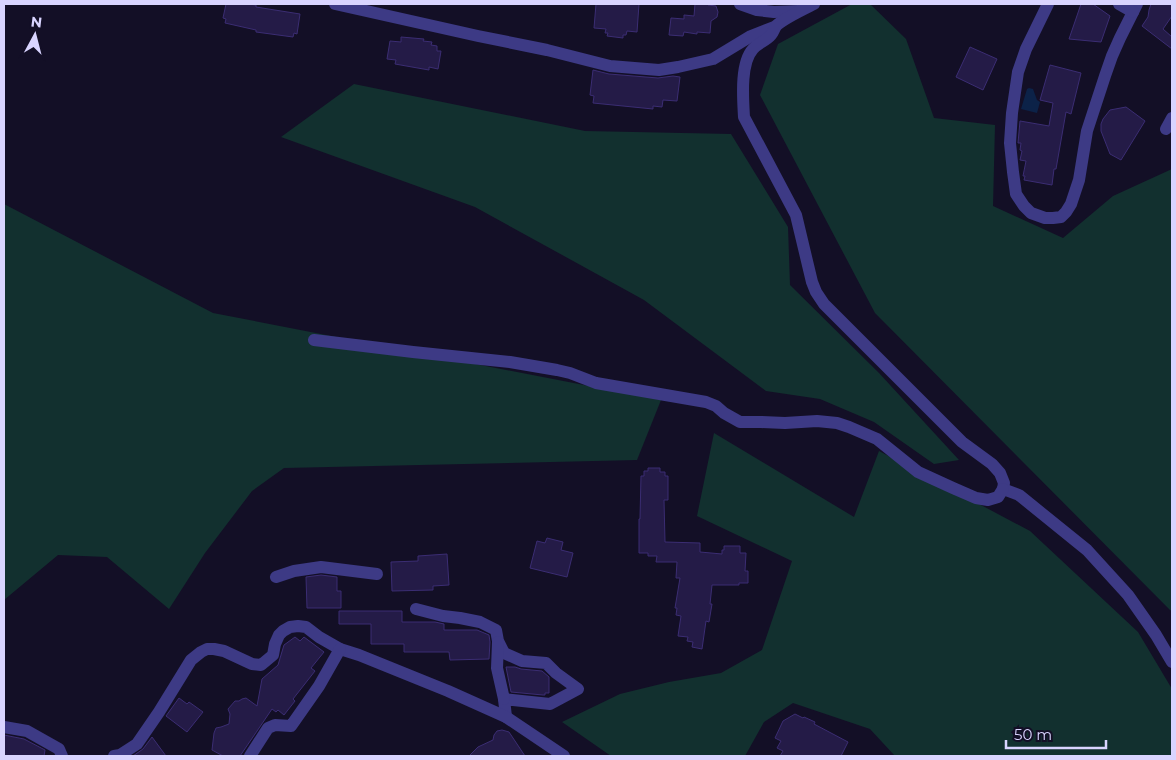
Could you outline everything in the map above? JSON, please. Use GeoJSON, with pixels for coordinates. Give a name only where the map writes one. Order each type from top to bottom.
{"type":"FeatureCollection","features":[{"type":"Feature","properties":{"kind":"street"},"geometry":{"type":"LineString","coordinates":[[335,4],[547,50],[610,66],[659,70],[713,59],[751,36],[776,26],[814,4]]}},
{"type":"Feature","properties":{"kind":"street"},"geometry":{"type":"LineString","coordinates":[[740,4],[757,10],[774,12],[800,11]]}},
{"type":"Feature","properties":{"kind":"street"},"geometry":{"type":"LineString","coordinates":[[1048,4],[1026,49],[1018,72],[1010,143],[1016,194],[1031,214],[1045,218],[1061,217],[1071,204],[1079,180],[1088,131],[1105,76],[1112,56],[1135,8],[1120,4]]}},
{"type":"Feature","properties":{"kind":"street"},"geometry":{"type":"LineString","coordinates":[[314,340],[510,362],[557,370],[596,383],[706,402],[716,406],[740,422],[785,423],[816,421],[837,423],[877,439],[918,472],[976,498],[988,500],[998,497],[1004,483],[1000,473],[992,464],[962,442],[839,321],[816,292],[796,215],[744,117],[745,68],[750,51],[772,34],[776,26]]}},
{"type":"Feature","properties":{"kind":"street"},"geometry":{"type":"LineString","coordinates":[[1003,489],[1019,495],[1087,550],[1128,595],[1172,662]]}},
{"type":"Feature","properties":{"kind":"street"},"geometry":{"type":"LineString","coordinates":[[276,578],[294,571],[321,567],[376,574]]}},
{"type":"Feature","properties":{"kind":"street"},"geometry":{"type":"LineString","coordinates":[[416,609],[480,622],[496,630],[498,641],[497,668],[506,717]]}},
{"type":"Feature","properties":{"kind":"street"},"geometry":{"type":"LineString","coordinates":[[114,756],[120,755],[136,744],[159,712],[191,660],[201,652],[207,649],[224,651],[252,664],[261,664],[273,655],[279,635],[290,627],[298,626],[306,627],[340,649],[448,691],[506,717],[564,756]]}},
{"type":"Feature","properties":{"kind":"street"},"geometry":{"type":"LineString","coordinates":[[498,641],[504,653],[522,661],[546,663],[578,689],[550,704],[504,699]]}},
{"type":"Feature","properties":{"kind":"street"},"geometry":{"type":"LineString","coordinates":[[250,756],[268,728],[275,724],[291,726],[319,686],[340,649]]}},
{"type":"Feature","properties":{"kind":"street"},"geometry":{"type":"LineString","coordinates":[[4,727],[27,731],[59,749],[62,756]]}},
{"type":"Feature","properties":{"kind":"green space"},"geometry":{"type":"Polygon","coordinates":[[[852,4],[870,4],[906,39],[934,118],[995,125],[993,206],[1063,238],[1113,196],[1172,169],[1172,611],[875,313],[760,95],[778,44],[852,4]]]}},
{"type":"Feature","properties":{"kind":"green space"},"geometry":{"type":"Polygon","coordinates":[[[354,84],[585,131],[731,134],[788,227],[790,285],[879,373],[959,460],[934,464],[874,422],[820,399],[766,391],[644,300],[475,207],[281,137],[354,84]]]}},
{"type":"Feature","properties":{"kind":"green space"},"geometry":{"type":"Polygon","coordinates":[[[4,204],[213,313],[661,400],[637,460],[284,468],[252,491],[205,553],[169,609],[107,557],[58,555],[4,600],[4,204]]]}},
{"type":"Feature","properties":{"kind":"green space"},"geometry":{"type":"Polygon","coordinates":[[[714,433],[854,517],[879,451],[1030,531],[1138,632],[1172,689],[1172,756],[895,756],[870,729],[793,703],[764,722],[745,756],[611,756],[562,722],[620,694],[669,682],[721,673],[762,650],[792,561],[697,516],[714,433]]]}},
{"type":"Feature","properties":{"kind":"water"},"geometry":{"type":"Polygon","coordinates":[[[1027,89],[1033,89],[1037,100],[1040,102],[1037,113],[1021,109],[1027,89]]]}},
{"type":"Feature","properties":{"kind":"building"},"geometry":{"type":"Polygon","coordinates":[[[226,4],[249,4],[256,5],[256,7],[300,14],[297,34],[294,33],[293,37],[256,32],[256,30],[225,23],[226,19],[223,18],[226,4]]]}},
{"type":"Feature","properties":{"kind":"building"},"geometry":{"type":"Polygon","coordinates":[[[596,4],[639,4],[637,32],[627,31],[623,38],[607,36],[608,33],[605,33],[606,29],[594,28],[596,4]]]}},
{"type":"Feature","properties":{"kind":"building"},"geometry":{"type":"Polygon","coordinates":[[[695,4],[716,6],[717,17],[711,21],[710,33],[684,32],[683,36],[669,35],[671,18],[684,19],[684,15],[694,16],[695,4]]]}},
{"type":"Feature","properties":{"kind":"building"},"geometry":{"type":"Polygon","coordinates":[[[1081,4],[1093,4],[1110,16],[1101,42],[1069,39],[1081,4]]]}},
{"type":"Feature","properties":{"kind":"building"},"geometry":{"type":"Polygon","coordinates":[[[1151,4],[1172,4],[1172,16],[1163,29],[1172,37],[1172,49],[1142,26],[1148,17],[1151,4]]]}},
{"type":"Feature","properties":{"kind":"building"},"geometry":{"type":"Polygon","coordinates":[[[401,37],[424,39],[423,41],[432,42],[431,45],[437,46],[437,51],[441,51],[438,69],[429,67],[429,70],[395,64],[396,60],[387,59],[390,41],[401,42],[401,37]]]}},
{"type":"Feature","properties":{"kind":"building"},"geometry":{"type":"Polygon","coordinates":[[[970,47],[997,59],[983,90],[956,77],[970,47]]]}},
{"type":"Feature","properties":{"kind":"building"},"geometry":{"type":"Polygon","coordinates":[[[1050,65],[1081,73],[1071,114],[1066,112],[1052,185],[1024,180],[1026,161],[1020,160],[1022,151],[1020,150],[1021,143],[1018,143],[1020,121],[1049,126],[1053,103],[1040,100],[1050,65]]]}},
{"type":"Feature","properties":{"kind":"building"},"geometry":{"type":"Polygon","coordinates":[[[593,70],[609,74],[658,78],[680,77],[677,101],[663,100],[662,107],[653,106],[653,109],[593,103],[594,96],[590,95],[593,70]]]}},
{"type":"Feature","properties":{"kind":"building"},"geometry":{"type":"Polygon","coordinates":[[[1126,107],[1145,121],[1121,160],[1110,154],[1101,131],[1101,124],[1110,110],[1126,107]]]}},
{"type":"Feature","properties":{"kind":"building"},"geometry":{"type":"Polygon","coordinates":[[[648,468],[660,468],[660,472],[665,472],[665,476],[668,476],[668,500],[664,500],[665,542],[700,543],[700,552],[722,554],[724,546],[740,546],[740,553],[746,553],[745,571],[748,571],[748,583],[712,585],[710,604],[712,604],[709,622],[706,621],[702,649],[692,647],[693,642],[687,641],[688,637],[678,636],[681,616],[676,615],[677,608],[675,608],[680,578],[676,578],[677,562],[656,562],[657,556],[639,553],[641,476],[644,476],[644,471],[648,471],[648,468]]]}},
{"type":"Feature","properties":{"kind":"building"},"geometry":{"type":"Polygon","coordinates":[[[547,538],[563,542],[561,550],[573,553],[567,577],[530,568],[537,541],[545,543],[547,538]]]}},
{"type":"Feature","properties":{"kind":"building"},"geometry":{"type":"Polygon","coordinates":[[[447,554],[449,585],[433,586],[433,590],[392,591],[391,562],[418,561],[418,556],[447,554]]]}},
{"type":"Feature","properties":{"kind":"building"},"geometry":{"type":"Polygon","coordinates":[[[321,575],[337,577],[337,591],[341,591],[341,608],[307,608],[306,577],[321,575]]]}},
{"type":"Feature","properties":{"kind":"building"},"geometry":{"type":"Polygon","coordinates":[[[339,611],[402,611],[402,622],[435,622],[444,624],[444,630],[477,630],[489,635],[489,659],[450,660],[449,652],[404,652],[404,644],[371,644],[371,624],[339,624],[339,611]]]}},
{"type":"Feature","properties":{"kind":"building"},"geometry":{"type":"Polygon","coordinates":[[[295,637],[300,641],[304,637],[324,652],[311,668],[315,671],[293,699],[295,701],[284,715],[278,710],[276,712],[272,709],[240,756],[223,756],[212,750],[216,728],[229,724],[230,714],[228,709],[235,701],[246,698],[257,706],[262,679],[278,665],[284,645],[295,637]]]}},
{"type":"Feature","properties":{"kind":"building"},"geometry":{"type":"Polygon","coordinates":[[[506,667],[542,671],[549,677],[549,693],[543,695],[511,692],[506,667]]]}},
{"type":"Feature","properties":{"kind":"building"},"geometry":{"type":"Polygon","coordinates":[[[179,698],[187,704],[189,702],[203,712],[187,732],[166,716],[179,698]]]}},
{"type":"Feature","properties":{"kind":"building"},"geometry":{"type":"Polygon","coordinates":[[[795,714],[815,722],[814,724],[848,742],[841,756],[780,756],[783,751],[777,748],[781,741],[775,738],[783,721],[795,714]]]}},
{"type":"Feature","properties":{"kind":"building"},"geometry":{"type":"Polygon","coordinates":[[[497,731],[509,732],[525,756],[469,756],[478,747],[493,740],[497,731]]]}},
{"type":"Feature","properties":{"kind":"building"},"geometry":{"type":"Polygon","coordinates":[[[4,735],[24,739],[45,750],[44,756],[4,756],[4,735]]]}},
{"type":"Feature","properties":{"kind":"building"},"geometry":{"type":"Polygon","coordinates":[[[152,737],[166,756],[133,756],[143,749],[152,737]]]}}]}
